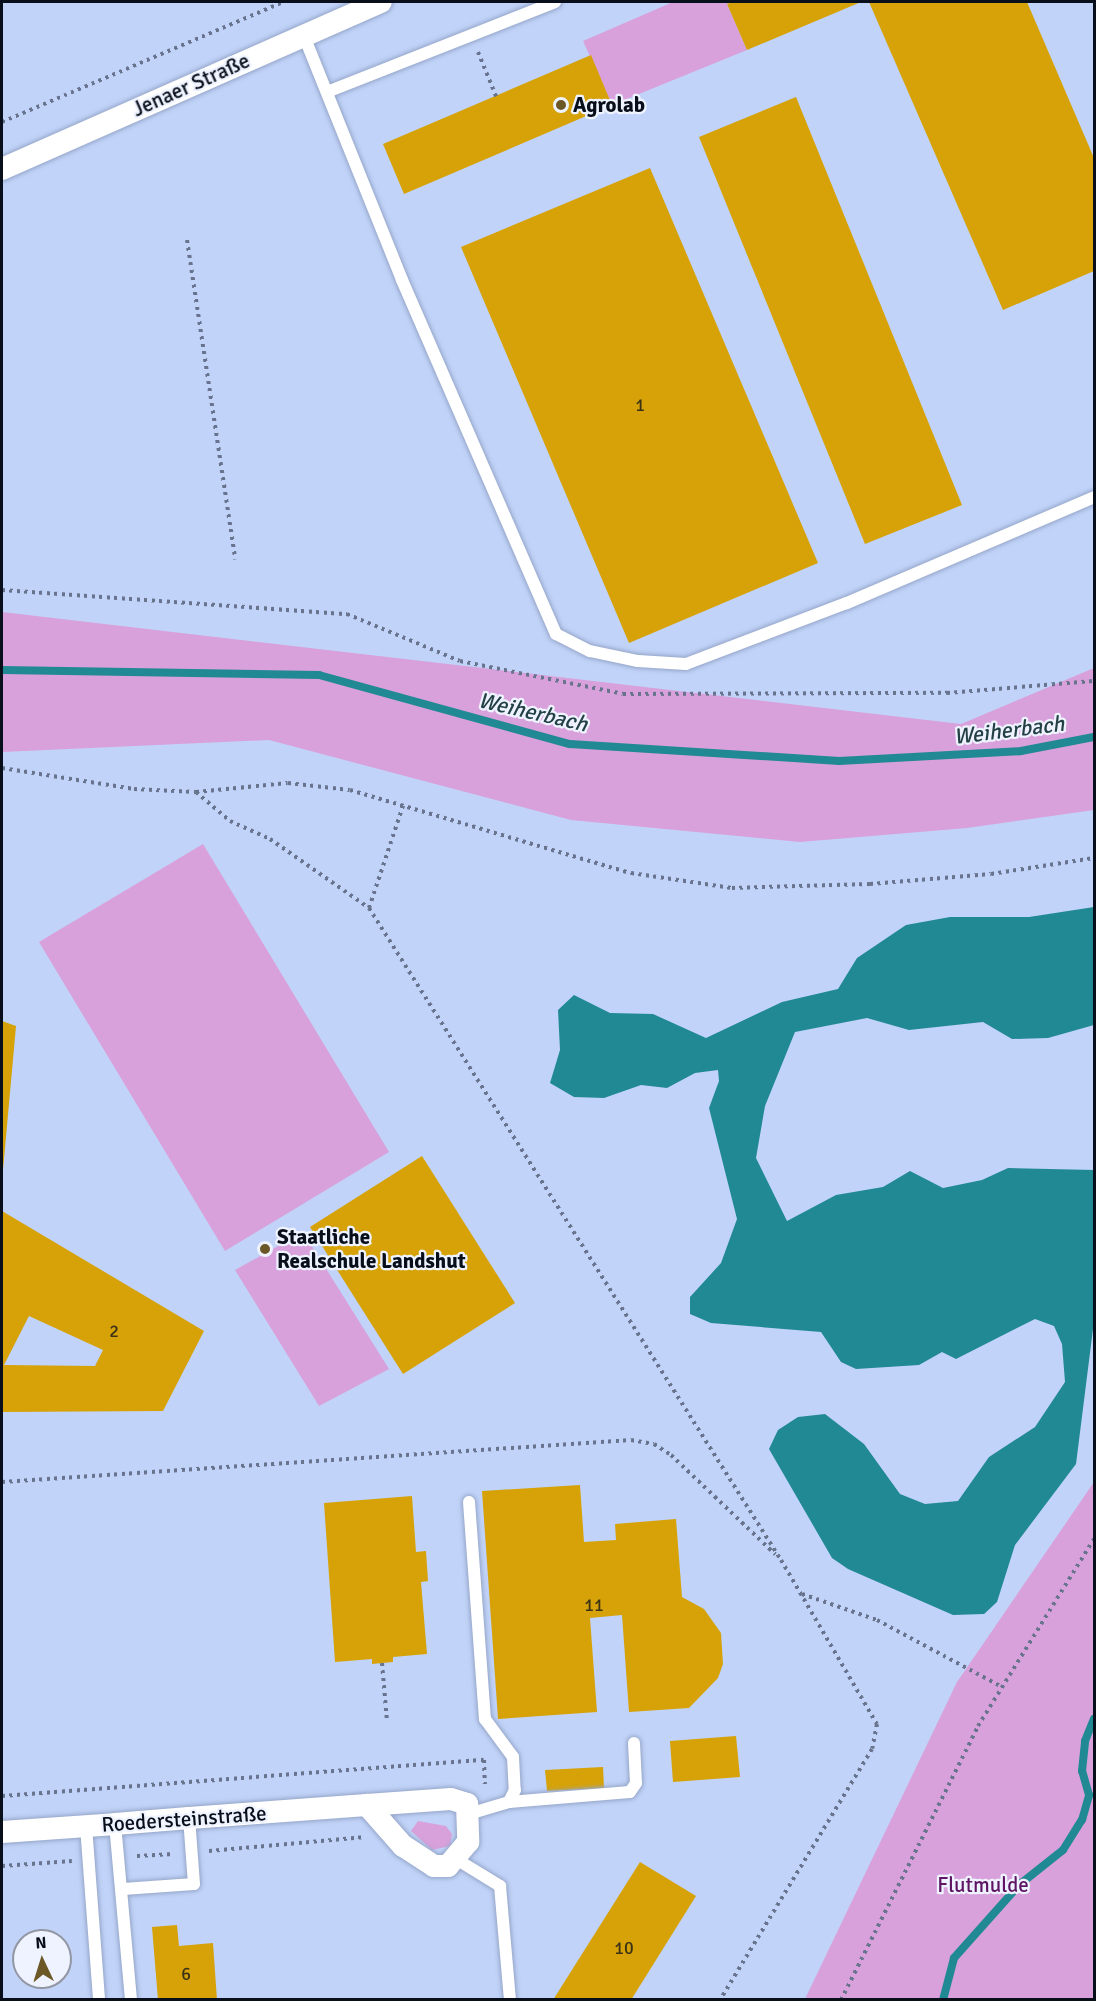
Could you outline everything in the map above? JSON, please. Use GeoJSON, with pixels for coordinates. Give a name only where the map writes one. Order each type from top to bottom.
{"type":"FeatureCollection","features":[{"type":"Feature","properties":{"kind":"street","name":"Jenaer Straße"},"geometry":{"type":"LineString","coordinates":[[2,169],[381,2]]}},
{"type":"Feature","properties":{"kind":"street","name":"Roedersteinstraße"},"geometry":{"type":"LineString","coordinates":[[2,1832],[451,1799],[467,1804],[469,1814]]}},
{"type":"Feature","properties":{"kind":"street"},"geometry":{"type":"LineString","coordinates":[[367,1805],[418,1858],[434,1866],[448,1866],[468,1842],[469,1814]]}},
{"type":"Feature","properties":{"kind":"lane"},"geometry":{"type":"LineString","coordinates":[[327,92],[555,2]]}},
{"type":"Feature","properties":{"kind":"lane"},"geometry":{"type":"LineString","coordinates":[[304,36],[402,280],[556,634],[590,651],[638,661],[686,664],[847,603],[1095,497]]}},
{"type":"Feature","properties":{"kind":"lane"},"geometry":{"type":"LineString","coordinates":[[469,1502],[485,1719],[513,1757],[515,1790],[509,1802]]}},
{"type":"Feature","properties":{"kind":"lane"},"geometry":{"type":"LineString","coordinates":[[469,1814],[509,1802],[630,1792],[636,1783],[634,1743]]}},
{"type":"Feature","properties":{"kind":"lane"},"geometry":{"type":"LineString","coordinates":[[123,1889],[194,1884],[189,1818]]}},
{"type":"Feature","properties":{"kind":"lane"},"geometry":{"type":"LineString","coordinates":[[115,1824],[123,1889],[131,2000]]}},
{"type":"Feature","properties":{"kind":"lane"},"geometry":{"type":"LineString","coordinates":[[87,1826],[99,2000]]}},
{"type":"Feature","properties":{"kind":"lane"},"geometry":{"type":"LineString","coordinates":[[456,1859],[500,1886],[510,2000]]}},
{"type":"Feature","properties":{"kind":"path"},"geometry":{"type":"LineString","coordinates":[[2,122],[284,2]]}},
{"type":"Feature","properties":{"kind":"path"},"geometry":{"type":"LineString","coordinates":[[470,35],[496,96]]}},
{"type":"Feature","properties":{"kind":"path"},"geometry":{"type":"LineString","coordinates":[[187,240],[236,559]]}},
{"type":"Feature","properties":{"kind":"path"},"geometry":{"type":"LineString","coordinates":[[2,590],[347,614],[460,661],[624,694],[947,693],[1095,681]]}},
{"type":"Feature","properties":{"kind":"path"},"geometry":{"type":"LineString","coordinates":[[2,768],[134,789],[196,792],[288,783],[404,803],[631,873],[732,888],[870,884],[991,874],[1095,858]]}},
{"type":"Feature","properties":{"kind":"path"},"geometry":{"type":"LineString","coordinates":[[196,792],[230,821],[270,839],[369,908],[781,1560],[877,1724],[872,1749],[720,2000]]}},
{"type":"Feature","properties":{"kind":"path"},"geometry":{"type":"LineString","coordinates":[[369,908],[404,803]]}},
{"type":"Feature","properties":{"kind":"path"},"geometry":{"type":"LineString","coordinates":[[2,1482],[631,1440],[654,1444],[670,1455],[781,1560]]}},
{"type":"Feature","properties":{"kind":"path"},"geometry":{"type":"LineString","coordinates":[[841,2000],[893,1890],[1002,1687],[1095,1539]]}},
{"type":"Feature","properties":{"kind":"path"},"geometry":{"type":"LineString","coordinates":[[802,1594],[877,1620],[1002,1687]]}},
{"type":"Feature","properties":{"kind":"path"},"geometry":{"type":"LineString","coordinates":[[382,1663],[387,1721]]}},
{"type":"Feature","properties":{"kind":"path"},"geometry":{"type":"LineString","coordinates":[[2,1796],[484,1760],[485,1784]]}},
{"type":"Feature","properties":{"kind":"green space"},"geometry":{"type":"Polygon","coordinates":[[[673,2],[732,2],[727,4],[747,50],[612,105],[583,41],[673,2]]]}},
{"type":"Feature","properties":{"kind":"green space"},"geometry":{"type":"Polygon","coordinates":[[[2,612],[961,724],[1094,668],[1094,810],[967,828],[800,842],[571,820],[269,740],[2,752],[2,612]]]}},
{"type":"Feature","properties":{"kind":"green space"},"geometry":{"type":"Polygon","coordinates":[[[203,844],[389,1152],[225,1251],[39,942],[203,844]]]}},
{"type":"Feature","properties":{"kind":"green space"},"geometry":{"type":"Polygon","coordinates":[[[303,1232],[389,1369],[319,1406],[235,1270],[303,1232]]]}},
{"type":"Feature","properties":{"kind":"green space","name":"Flutmulde"},"geometry":{"type":"Polygon","coordinates":[[[1094,1482],[1094,1999],[805,1999],[957,1682],[1094,1482]]]}},
{"type":"Feature","properties":{"kind":"green space"},"geometry":{"type":"Polygon","coordinates":[[[418,1821],[446,1826],[452,1834],[450,1846],[432,1850],[411,1831],[418,1821]]]}},
{"type":"Feature","properties":{"kind":"shaded area"},"geometry":{"type":"Polygon","coordinates":[[[1094,907],[1094,1025],[1048,1038],[1012,1039],[983,1022],[909,1030],[867,1018],[795,1032],[765,1106],[756,1158],[787,1221],[836,1195],[883,1187],[910,1171],[943,1188],[982,1180],[1008,1168],[1094,1170],[1094,1321],[1076,1464],[1015,1545],[997,1602],[984,1614],[953,1615],[848,1569],[832,1558],[769,1449],[778,1430],[798,1417],[825,1414],[864,1444],[900,1494],[925,1504],[958,1501],[989,1457],[1035,1427],[1065,1382],[1062,1344],[1054,1326],[1035,1319],[956,1359],[942,1352],[919,1365],[856,1369],[841,1362],[821,1332],[711,1323],[690,1314],[690,1297],[721,1263],[737,1219],[709,1108],[719,1081],[718,1070],[695,1073],[667,1088],[641,1085],[604,1098],[574,1097],[550,1083],[560,1050],[558,1010],[574,995],[610,1013],[653,1014],[706,1038],[782,1002],[838,989],[857,958],[906,925],[950,917],[1029,917],[1094,907]]]}},
{"type":"Feature","properties":{"kind":"building"},"geometry":{"type":"Polygon","coordinates":[[[733,2],[861,2],[747,50],[727,4],[733,2]]]}},
{"type":"Feature","properties":{"kind":"building"},"geometry":{"type":"Polygon","coordinates":[[[869,2],[1027,2],[1094,158],[1094,271],[1003,310],[869,2]]]}},
{"type":"Feature","properties":{"kind":"building"},"geometry":{"type":"Polygon","coordinates":[[[591,55],[612,105],[404,194],[383,144],[591,55]]]}},
{"type":"Feature","properties":{"kind":"building"},"geometry":{"type":"Polygon","coordinates":[[[796,97],[962,505],[865,544],[699,137],[796,97]]]}},
{"type":"Feature","properties":{"kind":"building"},"geometry":{"type":"Polygon","coordinates":[[[650,168],[818,563],[629,643],[461,247],[650,168]]]}},
{"type":"Feature","properties":{"kind":"building"},"geometry":{"type":"Polygon","coordinates":[[[2,1021],[16,1026],[3,1170],[2,1170],[2,1021]]]}},
{"type":"Feature","properties":{"kind":"building"},"geometry":{"type":"Polygon","coordinates":[[[422,1156],[515,1303],[403,1374],[310,1227],[422,1156]]]}},
{"type":"Feature","properties":{"kind":"building"},"geometry":{"type":"Polygon","coordinates":[[[2,1211],[204,1331],[163,1411],[2,1412],[2,1211]],[[29,1316],[4,1365],[95,1366],[103,1350],[29,1316]]]}},
{"type":"Feature","properties":{"kind":"building"},"geometry":{"type":"Polygon","coordinates":[[[580,1485],[584,1542],[616,1540],[615,1524],[676,1519],[682,1597],[704,1609],[721,1633],[723,1664],[718,1678],[689,1708],[629,1712],[622,1615],[590,1618],[597,1712],[498,1719],[482,1491],[580,1485]]]}},
{"type":"Feature","properties":{"kind":"building"},"geometry":{"type":"Polygon","coordinates":[[[412,1496],[416,1552],[426,1551],[428,1581],[421,1582],[427,1654],[393,1657],[393,1662],[372,1664],[372,1659],[335,1662],[324,1503],[412,1496]]]}},
{"type":"Feature","properties":{"kind":"building"},"geometry":{"type":"Polygon","coordinates":[[[736,1736],[740,1777],[673,1782],[670,1741],[736,1736]]]}},
{"type":"Feature","properties":{"kind":"building"},"geometry":{"type":"Polygon","coordinates":[[[603,1767],[604,1788],[547,1791],[545,1770],[603,1767]]]}},
{"type":"Feature","properties":{"kind":"building"},"geometry":{"type":"Polygon","coordinates":[[[640,1862],[696,1896],[631,2000],[553,2000],[640,1862]]]}},
{"type":"Feature","properties":{"kind":"building"},"geometry":{"type":"Polygon","coordinates":[[[177,1925],[179,1946],[213,1943],[217,2000],[158,2000],[152,1927],[177,1925]]]}},
{"type":"Feature","properties":{"kind":"waterway","name":"Weiherbach"},"geometry":{"type":"LineString","coordinates":[[2,670],[319,675],[570,744],[839,761],[1021,751],[1094,737]]}},
{"type":"Feature","properties":{"kind":"waterway"},"geometry":{"type":"LineString","coordinates":[[943,2000],[954,1958],[1019,1885],[1063,1850],[1082,1820],[1089,1795],[1082,1771],[1085,1741],[1094,1719]]}},
{"type":"Feature","properties":{"kind":"place","name":"Agrolab"},"geometry":{"type":"Point","coordinates":[561,105]}},
{"type":"Feature","properties":{"kind":"place","name":"Staatliche Realschule Landshut"},"geometry":{"type":"Point","coordinates":[265,1249]}}]}
